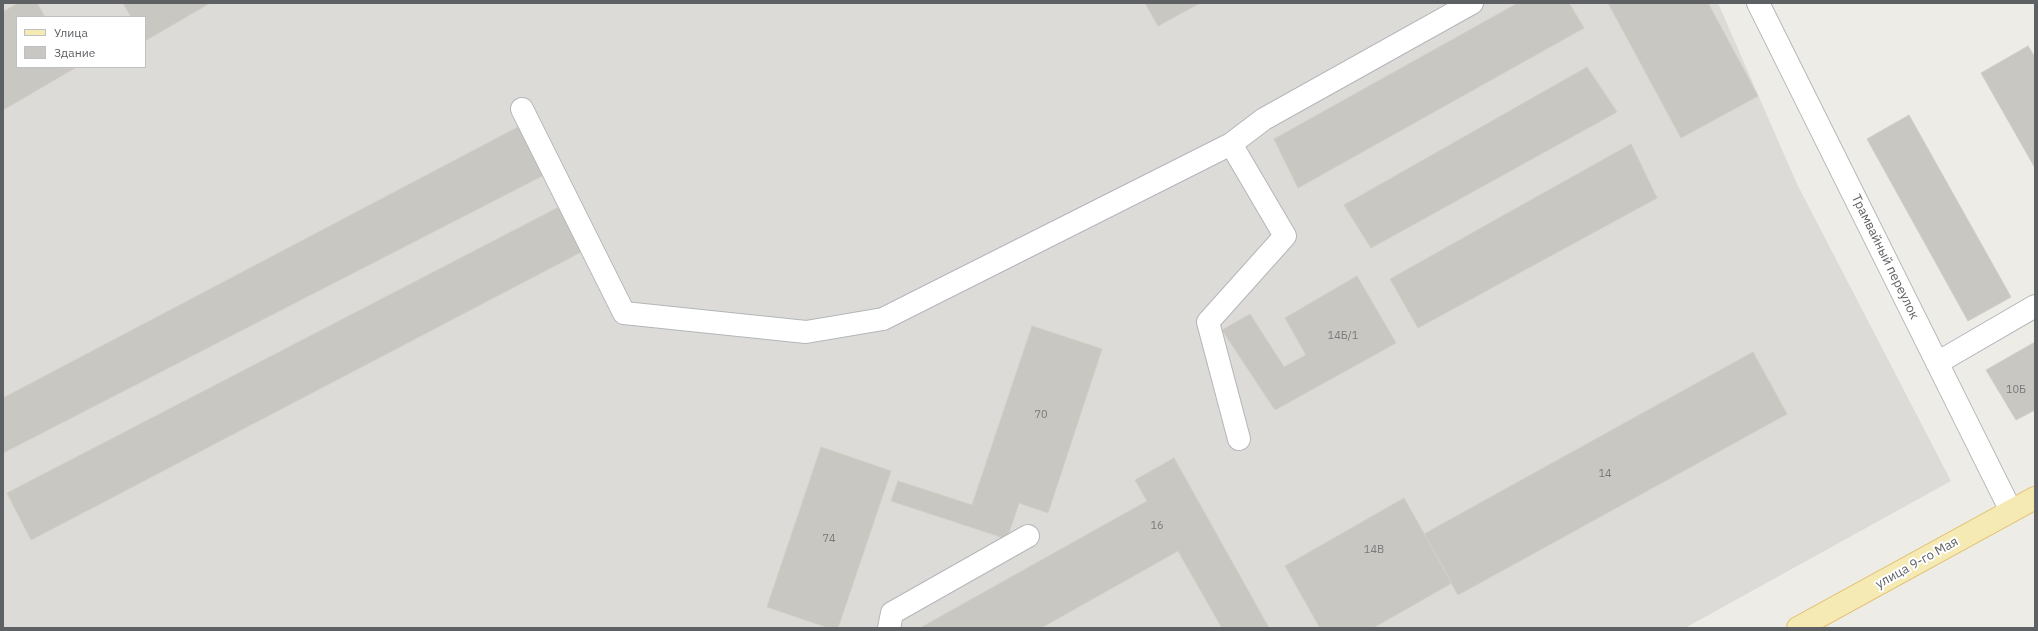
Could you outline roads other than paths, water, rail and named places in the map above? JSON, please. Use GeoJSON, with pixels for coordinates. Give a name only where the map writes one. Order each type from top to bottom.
{"type":"FeatureCollection","features":[{"type":"Feature","properties":{"kind":"main road","name":"улица 9-го Мая"},"geometry":{"type":"LineString","coordinates":[[1798,628],[2035,498]]}},
{"type":"Feature","properties":{"kind":"street"},"geometry":{"type":"LineString","coordinates":[[522,109],[624,313],[806,332],[883,319],[1231,144],[1264,119],[1472,3]]}},
{"type":"Feature","properties":{"kind":"street","name":"Трамвайный переулок"},"geometry":{"type":"LineString","coordinates":[[1758,3],[2011,511]]}},
{"type":"Feature","properties":{"kind":"street"},"geometry":{"type":"LineString","coordinates":[[1231,144],[1286,236],[1208,322],[1239,439]]}},
{"type":"Feature","properties":{"kind":"street"},"geometry":{"type":"LineString","coordinates":[[1937,363],[2035,306]]}},
{"type":"Feature","properties":{"kind":"street"},"geometry":{"type":"LineString","coordinates":[[889,628],[892,613],[1028,536]]}}]}
